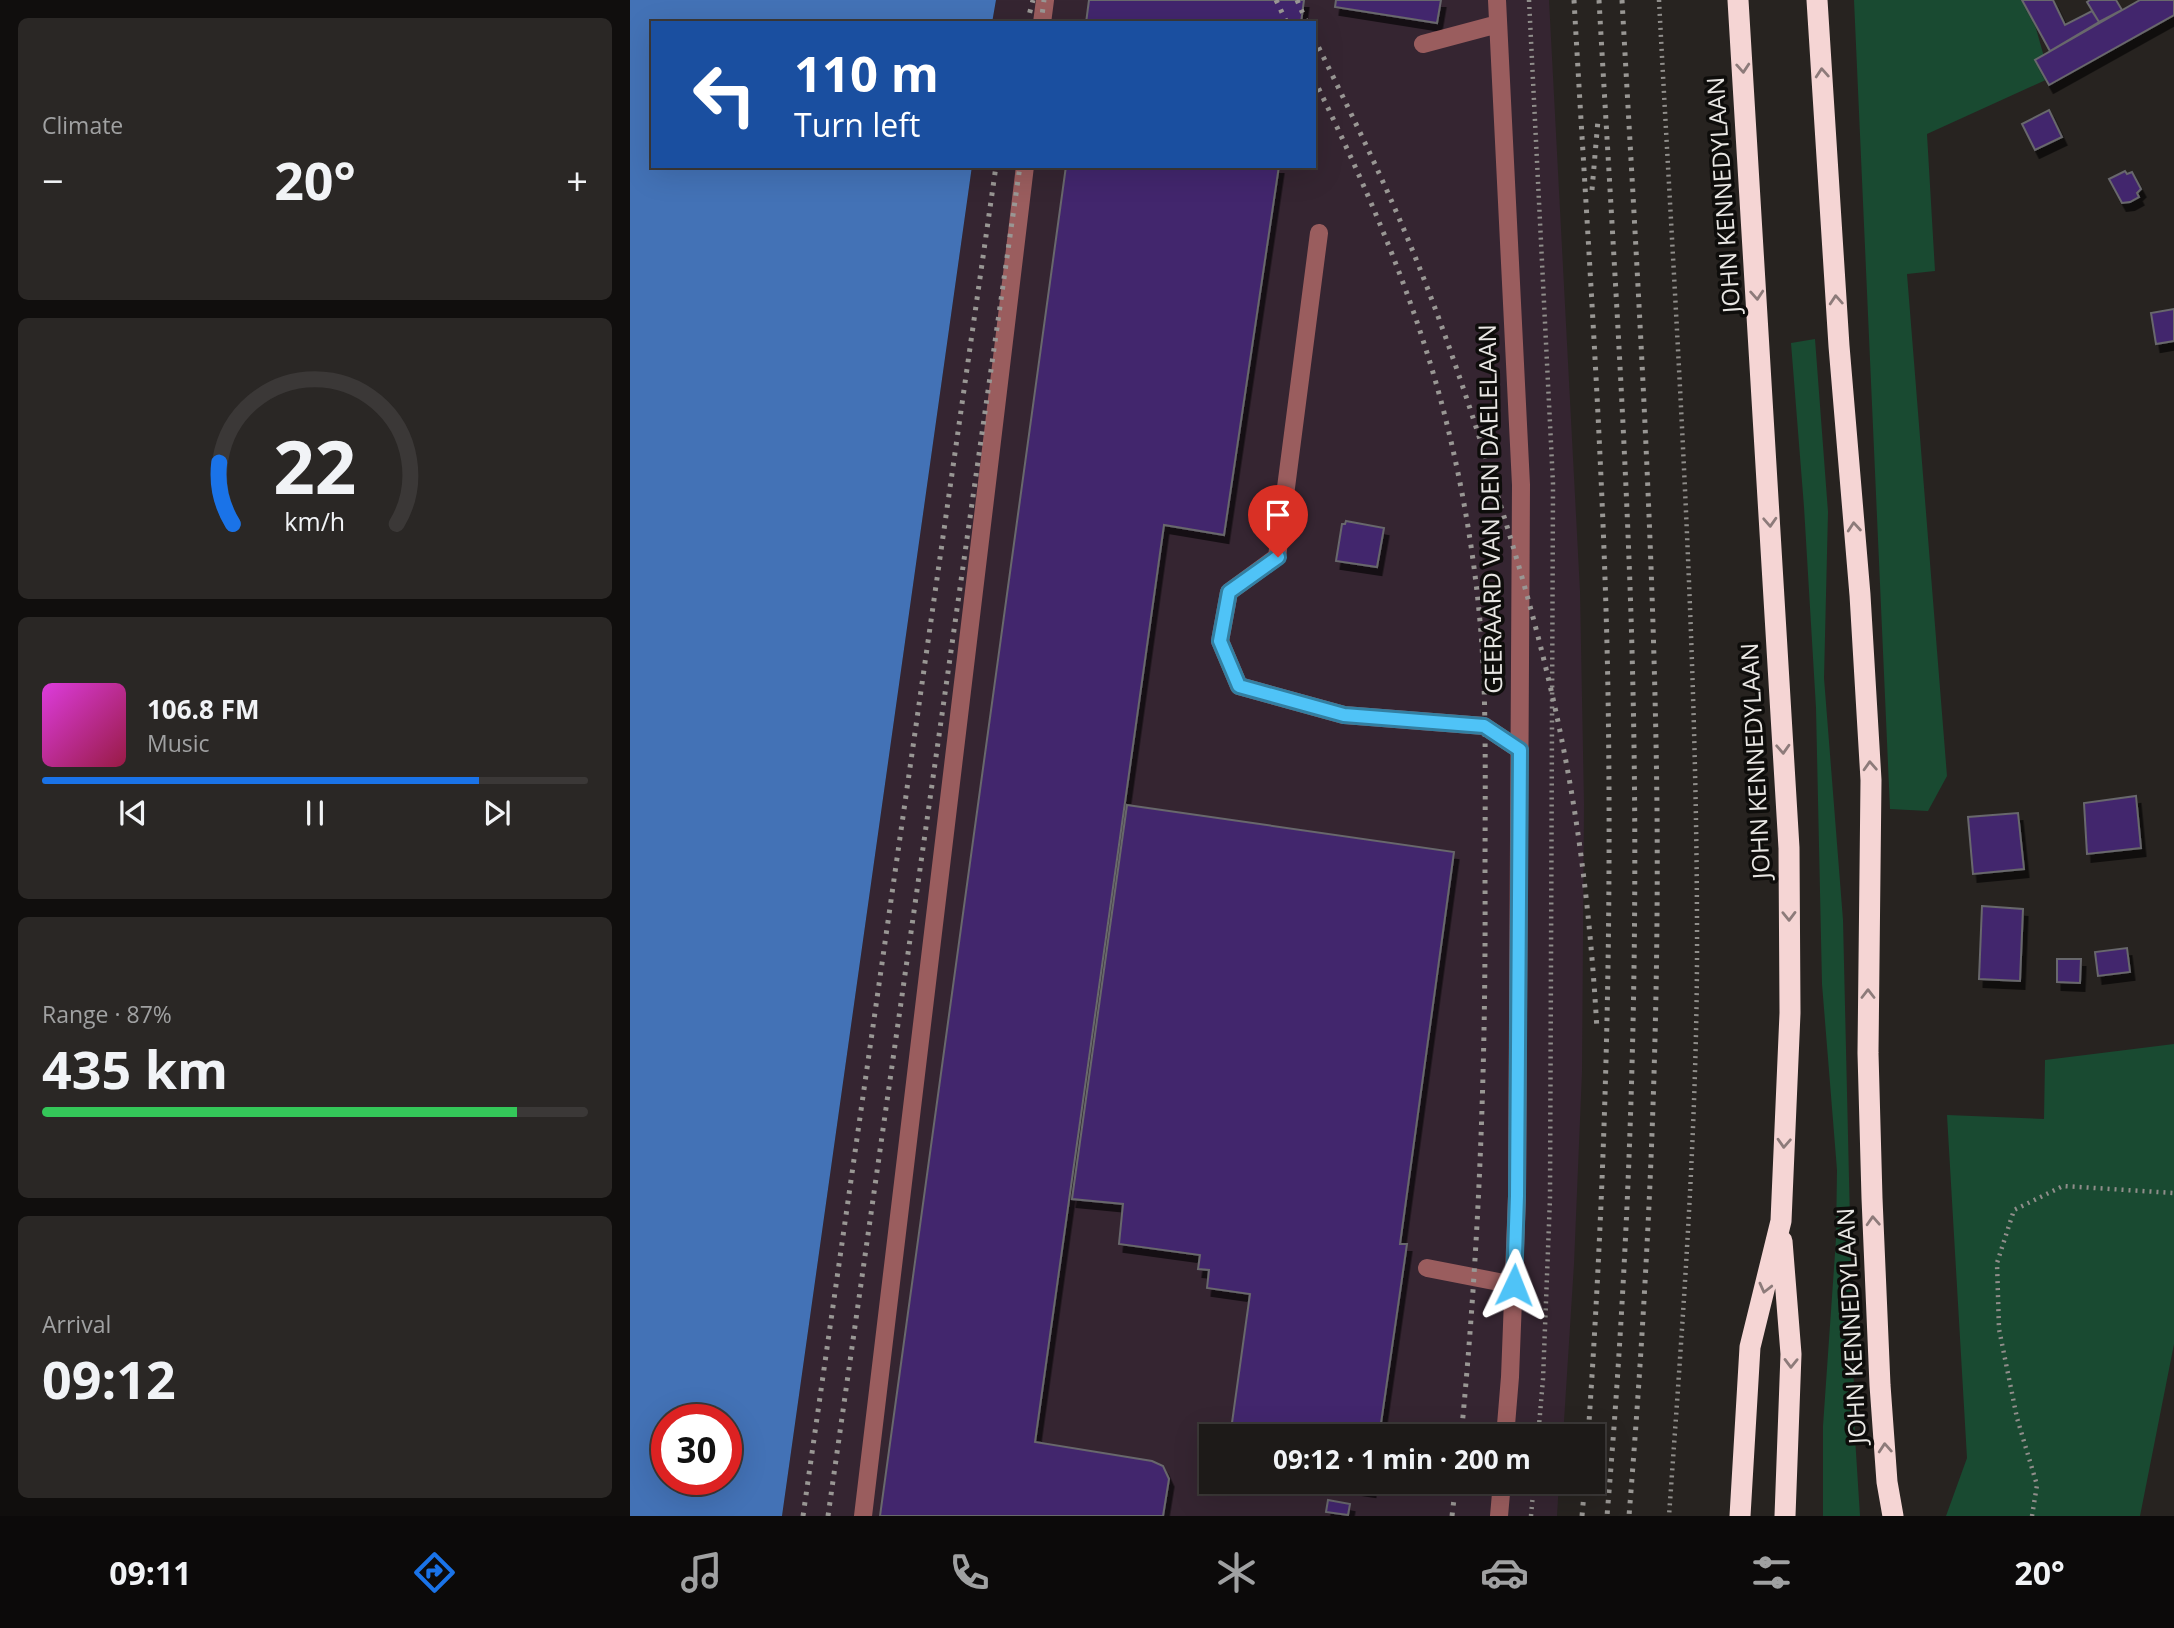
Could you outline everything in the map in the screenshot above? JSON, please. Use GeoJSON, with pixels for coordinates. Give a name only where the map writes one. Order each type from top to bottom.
{"type":"FeatureCollection","features":[{"type":"Feature","properties":{"kind":"highway","name":"JOHN KENNEDYLAAN"},"geometry":{"type":"LineString","coordinates":[[1738,0],[1789,848],[1790,1013],[1781,1222],[1750,1347],[1740,1516]]}},
{"type":"Feature","properties":{"kind":"highway","name":"JOHN KENNEDYLAAN"},"geometry":{"type":"LineString","coordinates":[[1817,0],[1871,780],[1868,1054],[1872,1198],[1880,1385],[1887,1482],[1893,1516]]}},
{"type":"Feature","properties":{"kind":"highway"},"geometry":{"type":"LineString","coordinates":[[1781,1222],[1791,1354],[1785,1516]]}},
{"type":"Feature","properties":{"kind":"street"},"geometry":{"type":"LineString","coordinates":[[1042,21],[1045,0]]}},
{"type":"Feature","properties":{"kind":"street","name":"GEERAARD VAN DEN DAELELAAN"},"geometry":{"type":"LineString","coordinates":[[1497,0],[1521,485],[1517,1196],[1506,1424]]}},
{"type":"Feature","properties":{"kind":"street"},"geometry":{"type":"LineString","coordinates":[[1423,44],[1498,24]]}},
{"type":"Feature","properties":{"kind":"street"},"geometry":{"type":"LineString","coordinates":[[863,1516],[1025,168]]}},
{"type":"Feature","properties":{"kind":"street"},"geometry":{"type":"LineString","coordinates":[[1319,233],[1278,557],[1229,592],[1220,641],[1239,686],[1344,715],[1484,726],[1520,750]]}},
{"type":"Feature","properties":{"kind":"street"},"geometry":{"type":"LineString","coordinates":[[1427,1268],[1514,1285]]}},
{"type":"Feature","properties":{"kind":"street"},"geometry":{"type":"LineString","coordinates":[[1499,1516],[1501,1494]]}},
{"type":"Feature","properties":{"kind":"path"},"geometry":{"type":"LineString","coordinates":[[1659,0],[1689,578],[1697,923],[1691,1206],[1669,1516]]}},
{"type":"Feature","properties":{"kind":"path"},"geometry":{"type":"LineString","coordinates":[[2032,1516],[2037,1485],[2017,1418],[1998,1329],[1997,1263],[2014,1210],[2063,1186],[2174,1193]]}},
{"type":"Feature","properties":{"kind":"path"},"geometry":{"type":"LineString","coordinates":[[1531,1516],[1533,1494]]}},
{"type":"Feature","properties":{"kind":"shaded area"},"geometry":{"type":"Polygon","coordinates":[[[996,0],[1549,0],[1580,591],[1584,804],[1582,1072],[1564,1424],[1199,1424],[1199,1494],[1558,1494],[1557,1516],[782,1516],[972,168],[1316,168],[1316,21],[992,21],[996,0]]]}},
{"type":"Feature","properties":{"kind":"green space"},"geometry":{"type":"Polygon","coordinates":[[[1854,0],[2028,0],[2050,78],[1927,134],[1935,271],[1907,274],[1947,776],[1928,811],[1890,809],[1854,0]]]}},
{"type":"Feature","properties":{"kind":"green space"},"geometry":{"type":"Polygon","coordinates":[[[1815,339],[1828,512],[1824,678],[1843,920],[1855,1437],[1860,1516],[1823,1516],[1823,1426],[1836,1239],[1837,1170],[1822,984],[1816,708],[1791,343],[1815,339]]]}},
{"type":"Feature","properties":{"kind":"green space"},"geometry":{"type":"Polygon","coordinates":[[[2174,1044],[2174,1344],[2140,1516],[1946,1516],[1967,1458],[1947,1115],[2044,1119],[2045,1060],[2174,1044]]]}},
{"type":"Feature","properties":{"kind":"water"},"geometry":{"type":"Polygon","coordinates":[[[630,0],[996,0],[992,21],[651,21],[651,168],[972,168],[782,1516],[630,1516],[630,0]]]}},
{"type":"Feature","properties":{"kind":"building"},"geometry":{"type":"Polygon","coordinates":[[[1089,0],[1304,0],[1301,21],[1086,21],[1089,0]]]}},
{"type":"Feature","properties":{"kind":"building"},"geometry":{"type":"Polygon","coordinates":[[[1336,0],[1441,0],[1437,23],[1335,7],[1336,0]]]}},
{"type":"Feature","properties":{"kind":"building"},"geometry":{"type":"Polygon","coordinates":[[[2022,0],[2053,0],[2065,25],[2092,11],[2099,22],[2050,51],[2022,0]]]}},
{"type":"Feature","properties":{"kind":"building"},"geometry":{"type":"Polygon","coordinates":[[[2116,0],[2122,10],[2099,22],[2087,2],[2116,0]]]}},
{"type":"Feature","properties":{"kind":"building"},"geometry":{"type":"Polygon","coordinates":[[[2140,0],[2174,0],[2174,15],[2049,85],[2035,60],[2140,0]]]}},
{"type":"Feature","properties":{"kind":"building"},"geometry":{"type":"Polygon","coordinates":[[[2049,110],[2062,137],[2035,150],[2022,124],[2049,110]]]}},
{"type":"Feature","properties":{"kind":"building"},"geometry":{"type":"Polygon","coordinates":[[[1066,168],[1279,168],[1224,535],[1164,525],[1035,1442],[1152,1461],[1163,1466],[1169,1479],[1163,1516],[880,1516],[1066,168]]]}},
{"type":"Feature","properties":{"kind":"building"},"geometry":{"type":"Polygon","coordinates":[[[2125,171],[2127,174],[2132,172],[2141,189],[2137,193],[2139,197],[2122,203],[2109,179],[2125,171]]]}},
{"type":"Feature","properties":{"kind":"building"},"geometry":{"type":"Polygon","coordinates":[[[2174,309],[2174,341],[2156,344],[2151,313],[2174,309]]]}},
{"type":"Feature","properties":{"kind":"building"},"geometry":{"type":"Polygon","coordinates":[[[1346,521],[1384,528],[1377,567],[1336,561],[1342,524],[1346,521]]]}},
{"type":"Feature","properties":{"kind":"building"},"geometry":{"type":"Polygon","coordinates":[[[2136,796],[2141,848],[2087,854],[2084,803],[2136,796]]]}},
{"type":"Feature","properties":{"kind":"building"},"geometry":{"type":"Polygon","coordinates":[[[1127,805],[1454,852],[1400,1244],[1407,1244],[1381,1424],[1232,1424],[1250,1294],[1207,1288],[1209,1270],[1198,1269],[1200,1255],[1119,1244],[1123,1204],[1072,1199],[1127,805]]]}},
{"type":"Feature","properties":{"kind":"building"},"geometry":{"type":"Polygon","coordinates":[[[2018,813],[2024,869],[1973,874],[1968,817],[2018,813]]]}},
{"type":"Feature","properties":{"kind":"building"},"geometry":{"type":"Polygon","coordinates":[[[1982,906],[2023,909],[2020,981],[1979,979],[1982,906]]]}},
{"type":"Feature","properties":{"kind":"building"},"geometry":{"type":"Polygon","coordinates":[[[2127,948],[2130,972],[2098,976],[2095,952],[2127,948]]]}},
{"type":"Feature","properties":{"kind":"building"},"geometry":{"type":"Polygon","coordinates":[[[2057,959],[2081,959],[2080,983],[2057,982],[2057,959]]]}},
{"type":"Feature","properties":{"kind":"building"},"geometry":{"type":"Polygon","coordinates":[[[1328,1500],[1350,1504],[1348,1515],[1326,1512],[1328,1500]]]}},
{"type":"Feature","properties":{"kind":"railway"},"geometry":{"type":"LineString","coordinates":[[1028,21],[1033,0]]}},
{"type":"Feature","properties":{"kind":"railway"},"geometry":{"type":"LineString","coordinates":[[1041,21],[1044,0]]}},
{"type":"Feature","properties":{"kind":"railway"},"geometry":{"type":"LineString","coordinates":[[1276,0],[1286,21]]}},
{"type":"Feature","properties":{"kind":"railway"},"geometry":{"type":"LineString","coordinates":[[1297,0],[1306,21]]}},
{"type":"Feature","properties":{"kind":"railway"},"geometry":{"type":"LineString","coordinates":[[1574,0],[1603,520],[1609,786],[1606,1065],[1589,1424]]}},
{"type":"Feature","properties":{"kind":"railway"},"geometry":{"type":"LineString","coordinates":[[1599,0],[1627,513],[1635,819],[1629,1168],[1607,1516]]}},
{"type":"Feature","properties":{"kind":"railway"},"geometry":{"type":"LineString","coordinates":[[1622,0],[1649,505],[1657,808],[1651,1162],[1629,1516]]}},
{"type":"Feature","properties":{"kind":"railway"},"geometry":{"type":"LineString","coordinates":[[1316,42],[1380,175],[1428,290],[1472,415],[1521,573],[1554,702],[1573,799],[1586,898],[1597,1030]]}},
{"type":"Feature","properties":{"kind":"railway"},"geometry":{"type":"LineString","coordinates":[[1316,83],[1374,210],[1424,344],[1457,467],[1477,591],[1485,709],[1484,1019],[1477,1229],[1462,1424]]}},
{"type":"Feature","properties":{"kind":"railway"},"geometry":{"type":"LineString","coordinates":[[1592,190],[1598,120]]}},
{"type":"Feature","properties":{"kind":"railway"},"geometry":{"type":"LineString","coordinates":[[803,1516],[996,168]]}},
{"type":"Feature","properties":{"kind":"railway"},"geometry":{"type":"LineString","coordinates":[[828,1516],[1020,168]]}},
{"type":"Feature","properties":{"kind":"railway"},"geometry":{"type":"LineString","coordinates":[[1452,1516],[1455,1494]]}},
{"type":"Feature","properties":{"kind":"railway"},"geometry":{"type":"LineString","coordinates":[[1582,1516],[1584,1494]]}},
{"type":"Feature","properties":{"kind":"route"},"geometry":{"type":"LineString","coordinates":[[1278,557],[1229,592],[1220,641],[1239,686],[1344,715],[1484,726],[1520,750],[1514,1285]]}}]}
